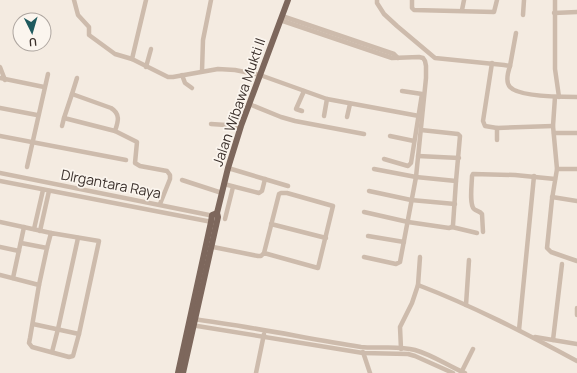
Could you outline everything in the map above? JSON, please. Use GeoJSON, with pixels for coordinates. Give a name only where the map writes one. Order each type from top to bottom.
{"type":"FeatureCollection","features":[{"type":"Feature","properties":{"kind":"main road","name":"Jalan Wibawa Mukti II"},"geometry":{"type":"LineString","coordinates":[[178,373],[228,168],[241,126],[288,0]]}},
{"type":"Feature","properties":{"kind":"main road","name":"Jalan Wibawa Mukti II"},"geometry":{"type":"LineString","coordinates":[[183,373],[191,322]]}},
{"type":"Feature","properties":{"kind":"street"},"geometry":{"type":"LineString","coordinates":[[74,0],[78,15],[89,27],[89,35],[115,54],[132,59],[168,77],[173,78],[218,69],[235,70],[260,75],[327,99],[419,116]]}},
{"type":"Feature","properties":{"kind":"street"},"geometry":{"type":"LineString","coordinates":[[132,59],[146,0]]}},
{"type":"Feature","properties":{"kind":"street"},"geometry":{"type":"LineString","coordinates":[[202,72],[203,40],[211,0]]}},
{"type":"Feature","properties":{"kind":"street"},"geometry":{"type":"LineString","coordinates":[[376,0],[384,14],[435,58],[510,66]]}},
{"type":"Feature","properties":{"kind":"street"},"geometry":{"type":"LineString","coordinates":[[412,0],[412,8],[414,10],[494,12],[497,0]]}},
{"type":"Feature","properties":{"kind":"street"},"geometry":{"type":"LineString","coordinates":[[462,10],[464,0]]}},
{"type":"Feature","properties":{"kind":"street"},"geometry":{"type":"LineString","coordinates":[[522,15],[524,0]]}},
{"type":"Feature","properties":{"kind":"street"},"geometry":{"type":"LineString","coordinates":[[555,0],[555,69],[557,97],[553,126],[557,169],[552,197],[547,248],[551,252],[577,261]]}},
{"type":"Feature","properties":{"kind":"street"},"geometry":{"type":"LineString","coordinates":[[554,13],[577,12]]}},
{"type":"Feature","properties":{"kind":"street"},"geometry":{"type":"LineString","coordinates":[[281,18],[386,54],[394,54],[398,58],[423,58],[425,61],[426,78],[416,178],[400,262],[396,264],[364,257]]}},
{"type":"Feature","properties":{"kind":"street"},"geometry":{"type":"LineString","coordinates":[[516,33],[508,79],[510,88],[522,93],[557,97],[577,97]]}},
{"type":"Feature","properties":{"kind":"street"},"geometry":{"type":"LineString","coordinates":[[146,67],[151,49]]}},
{"type":"Feature","properties":{"kind":"street"},"geometry":{"type":"LineString","coordinates":[[492,63],[483,121],[485,126],[498,128],[553,126]]}},
{"type":"Feature","properties":{"kind":"street"},"geometry":{"type":"LineString","coordinates":[[0,68],[3,79],[44,87]]}},
{"type":"Feature","properties":{"kind":"street"},"geometry":{"type":"LineString","coordinates":[[27,167],[48,74]]}},
{"type":"Feature","properties":{"kind":"street"},"geometry":{"type":"LineString","coordinates":[[182,76],[185,83],[192,88]]}},
{"type":"Feature","properties":{"kind":"street"},"geometry":{"type":"LineString","coordinates":[[62,126],[77,78]]}},
{"type":"Feature","properties":{"kind":"street"},"geometry":{"type":"LineString","coordinates":[[302,111],[294,108],[304,91]]}},
{"type":"Feature","properties":{"kind":"street"},"geometry":{"type":"LineString","coordinates":[[384,159],[408,166],[411,163],[422,94],[402,91]]}},
{"type":"Feature","properties":{"kind":"street"},"geometry":{"type":"LineString","coordinates":[[72,94],[112,108],[116,111],[118,116],[115,131]]}},
{"type":"Feature","properties":{"kind":"street"},"geometry":{"type":"LineString","coordinates":[[324,116],[327,99]]}},
{"type":"Feature","properties":{"kind":"street"},"geometry":{"type":"LineString","coordinates":[[249,104],[295,121],[364,134]]}},
{"type":"Feature","properties":{"kind":"street"},"geometry":{"type":"LineString","coordinates":[[347,117],[350,104]]}},
{"type":"Feature","properties":{"kind":"street"},"geometry":{"type":"LineString","coordinates":[[0,108],[38,115]]}},
{"type":"Feature","properties":{"kind":"street"},"geometry":{"type":"LineString","coordinates":[[64,118],[115,131],[137,142],[135,163],[140,166],[167,171],[170,175],[170,179],[160,204]]}},
{"type":"Feature","properties":{"kind":"street"},"geometry":{"type":"LineString","coordinates":[[211,124],[241,126]]}},
{"type":"Feature","properties":{"kind":"street"},"geometry":{"type":"LineString","coordinates":[[497,140],[498,128]]}},
{"type":"Feature","properties":{"kind":"street"},"geometry":{"type":"LineString","coordinates":[[421,130],[458,134],[460,136],[452,227]]}},
{"type":"Feature","properties":{"kind":"street"},"geometry":{"type":"LineString","coordinates":[[554,133],[577,133]]}},
{"type":"Feature","properties":{"kind":"street"},"geometry":{"type":"LineString","coordinates":[[0,136],[126,160]]}},
{"type":"Feature","properties":{"kind":"street"},"geometry":{"type":"LineString","coordinates":[[390,136],[414,141]]}},
{"type":"Feature","properties":{"kind":"street"},"geometry":{"type":"LineString","coordinates":[[418,156],[459,158]]}},
{"type":"Feature","properties":{"kind":"street"},"geometry":{"type":"LineString","coordinates":[[228,168],[288,186]]}},
{"type":"Feature","properties":{"kind":"street"},"geometry":{"type":"LineString","coordinates":[[374,169],[416,178],[456,181]]}},
{"type":"Feature","properties":{"kind":"street"},"geometry":{"type":"LineString","coordinates":[[557,169],[577,169]]}},
{"type":"Feature","properties":{"kind":"street"},"geometry":{"type":"LineString","coordinates":[[1,181],[2,174]]}},
{"type":"Feature","properties":{"kind":"street","name":"DIrgantara Raya"},"geometry":{"type":"LineString","coordinates":[[2,174],[160,204],[215,218]]}},
{"type":"Feature","properties":{"kind":"street"},"geometry":{"type":"LineString","coordinates":[[483,232],[482,214],[481,212],[475,210],[472,205],[472,175],[516,175],[555,179]]}},
{"type":"Feature","properties":{"kind":"street"},"geometry":{"type":"LineString","coordinates":[[519,330],[534,176]]}},
{"type":"Feature","properties":{"kind":"street"},"geometry":{"type":"LineString","coordinates":[[224,184],[259,194],[262,191],[265,179]]}},
{"type":"Feature","properties":{"kind":"street"},"geometry":{"type":"LineString","coordinates":[[182,180],[222,193]]}},
{"type":"Feature","properties":{"kind":"street","name":"DIrgantara Raya"},"geometry":{"type":"LineString","coordinates":[[1,181],[184,216],[215,218]]}},
{"type":"Feature","properties":{"kind":"street"},"geometry":{"type":"LineString","coordinates":[[225,219],[233,187]]}},
{"type":"Feature","properties":{"kind":"street"},"geometry":{"type":"LineString","coordinates":[[76,196],[78,188]]}},
{"type":"Feature","properties":{"kind":"street"},"geometry":{"type":"LineString","coordinates":[[34,229],[43,190]]}},
{"type":"Feature","properties":{"kind":"street"},"geometry":{"type":"LineString","coordinates":[[40,231],[49,191]]}},
{"type":"Feature","properties":{"kind":"street"},"geometry":{"type":"LineString","coordinates":[[369,191],[412,200],[455,204]]}},
{"type":"Feature","properties":{"kind":"street"},"geometry":{"type":"LineString","coordinates":[[208,246],[261,256],[264,253],[279,194],[281,192],[333,206],[318,268],[264,253]]}},
{"type":"Feature","properties":{"kind":"street"},"geometry":{"type":"LineString","coordinates":[[552,197],[577,201]]}},
{"type":"Feature","properties":{"kind":"street"},"geometry":{"type":"LineString","coordinates":[[184,216],[186,210]]}},
{"type":"Feature","properties":{"kind":"street"},"geometry":{"type":"LineString","coordinates":[[364,212],[408,222],[449,228],[452,227],[476,233]]}},
{"type":"Feature","properties":{"kind":"street"},"geometry":{"type":"LineString","coordinates":[[0,222],[40,231],[99,241],[73,356],[32,348],[30,343],[39,285],[51,233]]}},
{"type":"Feature","properties":{"kind":"street"},"geometry":{"type":"LineString","coordinates":[[271,224],[326,238]]}},
{"type":"Feature","properties":{"kind":"street"},"geometry":{"type":"LineString","coordinates":[[14,278],[24,227]]}},
{"type":"Feature","properties":{"kind":"street"},"geometry":{"type":"LineString","coordinates":[[368,236],[404,242]]}},
{"type":"Feature","properties":{"kind":"street"},"geometry":{"type":"LineString","coordinates":[[52,352],[78,238]]}},
{"type":"Feature","properties":{"kind":"street"},"geometry":{"type":"LineString","coordinates":[[21,242],[47,248]]}},
{"type":"Feature","properties":{"kind":"street"},"geometry":{"type":"LineString","coordinates":[[0,247],[20,250]]}},
{"type":"Feature","properties":{"kind":"street"},"geometry":{"type":"LineString","coordinates":[[402,353],[400,327],[412,303],[418,285],[420,256]]}},
{"type":"Feature","properties":{"kind":"street"},"geometry":{"type":"LineString","coordinates":[[466,305],[469,260]]}},
{"type":"Feature","properties":{"kind":"street"},"geometry":{"type":"LineString","coordinates":[[553,340],[562,264]]}},
{"type":"Feature","properties":{"kind":"street"},"geometry":{"type":"LineString","coordinates":[[0,275],[39,285]]}},
{"type":"Feature","properties":{"kind":"street"},"geometry":{"type":"LineString","coordinates":[[418,285],[466,305],[519,330],[577,361]]}},
{"type":"Feature","properties":{"kind":"street"},"geometry":{"type":"LineString","coordinates":[[577,308],[577,315]]}},
{"type":"Feature","properties":{"kind":"street"},"geometry":{"type":"LineString","coordinates":[[191,322],[265,330],[362,347],[401,347],[416,350],[462,372],[472,349]]}},
{"type":"Feature","properties":{"kind":"street"},"geometry":{"type":"LineString","coordinates":[[191,322],[363,353],[402,353],[415,356],[453,373]]}},
{"type":"Feature","properties":{"kind":"street"},"geometry":{"type":"LineString","coordinates":[[33,324],[79,334]]}},
{"type":"Feature","properties":{"kind":"street"},"geometry":{"type":"LineString","coordinates":[[256,373],[265,330]]}},
{"type":"Feature","properties":{"kind":"street"},"geometry":{"type":"LineString","coordinates":[[532,337],[577,344]]}},
{"type":"Feature","properties":{"kind":"street"},"geometry":{"type":"LineString","coordinates":[[362,347],[370,373]]}}]}
